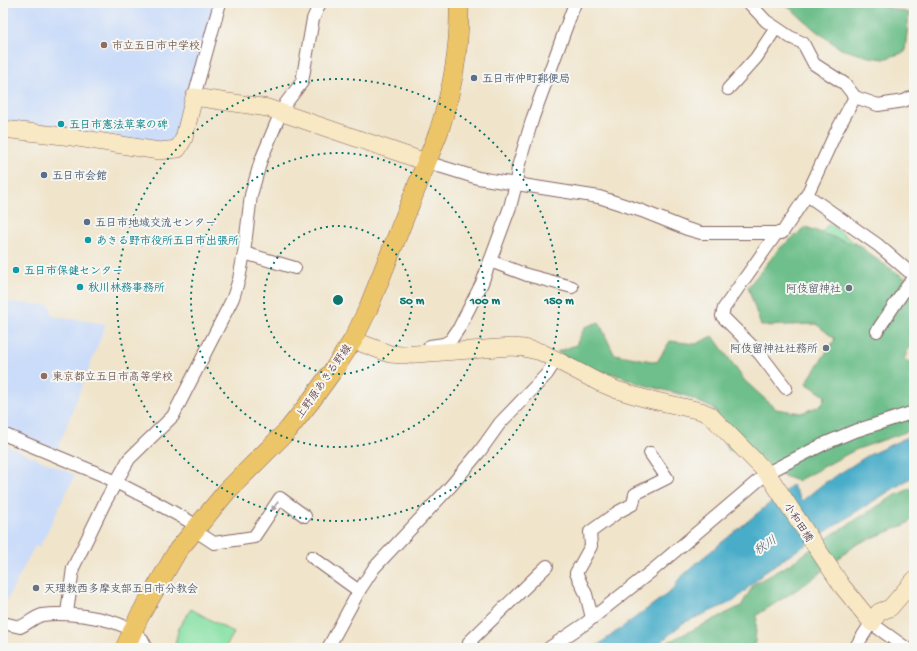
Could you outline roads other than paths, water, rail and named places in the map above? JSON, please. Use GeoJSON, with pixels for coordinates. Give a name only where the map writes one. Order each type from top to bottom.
{"type":"FeatureCollection","features":[{"type":"Feature","properties":{"kind":"main road","name":"上野原あきる野線"},"geometry":{"type":"LineString","coordinates":[[125,648],[132,631],[178,550],[227,491],[288,430],[334,369],[353,340],[368,309],[439,131],[453,82],[460,21],[459,3]]}},
{"type":"Feature","properties":{"kind":"street"},"geometry":{"type":"LineString","coordinates":[[3,129],[65,136],[159,151],[178,149],[184,138],[220,3]]}},
{"type":"Feature","properties":{"kind":"street"},"geometry":{"type":"LineString","coordinates":[[67,613],[73,568],[105,502],[129,459],[173,416],[233,298],[240,279],[250,195],[261,160],[281,112],[302,82],[313,19],[320,3]]}},
{"type":"Feature","properties":{"kind":"street"},"geometry":{"type":"LineString","coordinates":[[411,355],[422,347],[444,344],[451,340],[459,328],[482,283],[510,207],[516,184],[518,167],[533,117],[575,3]]}},
{"type":"Feature","properties":{"kind":"street"},"geometry":{"type":"LineString","coordinates":[[749,3],[766,21],[790,37],[802,42],[814,64],[844,84],[855,97],[878,105],[904,101],[914,96]]}},
{"type":"Feature","properties":{"kind":"street"},"geometry":{"type":"LineString","coordinates":[[728,89],[756,58],[776,28]]}},
{"type":"Feature","properties":{"kind":"street"},"geometry":{"type":"LineString","coordinates":[[194,97],[268,108],[426,162],[478,178],[605,199],[701,233],[759,232],[776,234],[782,233],[807,195],[836,132],[855,97]]}},
{"type":"Feature","properties":{"kind":"street"},"geometry":{"type":"LineString","coordinates":[[807,195],[878,245],[914,276],[877,331]]}},
{"type":"Feature","properties":{"kind":"street"},"geometry":{"type":"LineString","coordinates":[[776,234],[724,308],[722,316],[760,354],[786,388]]}},
{"type":"Feature","properties":{"kind":"street"},"geometry":{"type":"LineString","coordinates":[[244,253],[295,268]]}},
{"type":"Feature","properties":{"kind":"street"},"geometry":{"type":"LineString","coordinates":[[490,261],[527,275],[572,287]]}},
{"type":"Feature","properties":{"kind":"street","name":"小和田橋"},"geometry":{"type":"LineString","coordinates":[[353,340],[390,354],[402,355],[512,347],[524,348],[541,352],[616,390],[643,398],[701,411],[710,415],[768,475],[842,586],[872,623],[879,612],[890,608],[914,580]]}},
{"type":"Feature","properties":{"kind":"street"},"geometry":{"type":"LineString","coordinates":[[328,648],[359,591],[374,568],[450,487],[480,451],[500,423],[547,374],[556,360]]}},
{"type":"Feature","properties":{"kind":"street"},"geometry":{"type":"LineString","coordinates":[[549,648],[592,618],[653,570],[768,475],[826,443],[852,432],[914,412]]}},
{"type":"Feature","properties":{"kind":"street"},"geometry":{"type":"LineString","coordinates":[[3,434],[69,461],[189,520],[194,530],[214,543],[254,537],[280,498],[304,516]]}},
{"type":"Feature","properties":{"kind":"street"},"geometry":{"type":"LineString","coordinates":[[592,618],[586,594],[576,573],[591,546],[590,532],[618,512],[633,504],[635,494],[667,478],[650,453]]}},
{"type":"Feature","properties":{"kind":"street"},"geometry":{"type":"LineString","coordinates":[[312,557],[359,591]]}},
{"type":"Feature","properties":{"kind":"street"},"geometry":{"type":"LineString","coordinates":[[474,648],[469,642],[547,566]]}},
{"type":"Feature","properties":{"kind":"street"},"geometry":{"type":"LineString","coordinates":[[3,623],[20,627],[40,616],[67,613],[82,614],[121,625],[143,639],[146,648]]}},
{"type":"Feature","properties":{"kind":"street"},"geometry":{"type":"LineString","coordinates":[[855,648],[871,623],[906,648]]}},
{"type":"Feature","properties":{"kind":"water","name":"秋川"},"geometry":{"type":"Polygon","coordinates":[[[914,434],[914,476],[767,570],[734,601],[683,623],[654,648],[594,648],[674,589],[678,580],[699,561],[792,485],[802,501],[823,484],[867,456],[914,434]]]}},
{"type":"Feature","properties":{"kind":"place","name":"市立五日市中学校"},"geometry":{"type":"Point","coordinates":[104,45]}},
{"type":"Feature","properties":{"kind":"place","name":"五日市仲町郵便局"},"geometry":{"type":"Point","coordinates":[474,78]}},
{"type":"Feature","properties":{"kind":"place","name":"五日市憲法草案の碑"},"geometry":{"type":"Point","coordinates":[61,124]}},
{"type":"Feature","properties":{"kind":"place","name":"五日市会館"},"geometry":{"type":"Point","coordinates":[44,175]}},
{"type":"Feature","properties":{"kind":"place","name":"五日市地域交流センター"},"geometry":{"type":"Point","coordinates":[87,222]}},
{"type":"Feature","properties":{"kind":"place","name":"あきる野市役所五日市出張所"},"geometry":{"type":"Point","coordinates":[88,240]}},
{"type":"Feature","properties":{"kind":"place","name":"五日市保健センター"},"geometry":{"type":"Point","coordinates":[16,270]}},
{"type":"Feature","properties":{"kind":"place","name":"秋川林務事務所"},"geometry":{"type":"Point","coordinates":[80,287]}},
{"type":"Feature","properties":{"kind":"place","name":"阿伎留神社"},"geometry":{"type":"Point","coordinates":[849,288]}},
{"type":"Feature","properties":{"kind":"place","name":"阿伎留神社社務所"},"geometry":{"type":"Point","coordinates":[826,348]}},
{"type":"Feature","properties":{"kind":"place","name":"東京都立五日市高等学校"},"geometry":{"type":"Point","coordinates":[44,376]}},
{"type":"Feature","properties":{"kind":"place","name":"天理教西多摩支部五日市分教会"},"geometry":{"type":"Point","coordinates":[36,588]}}]}
